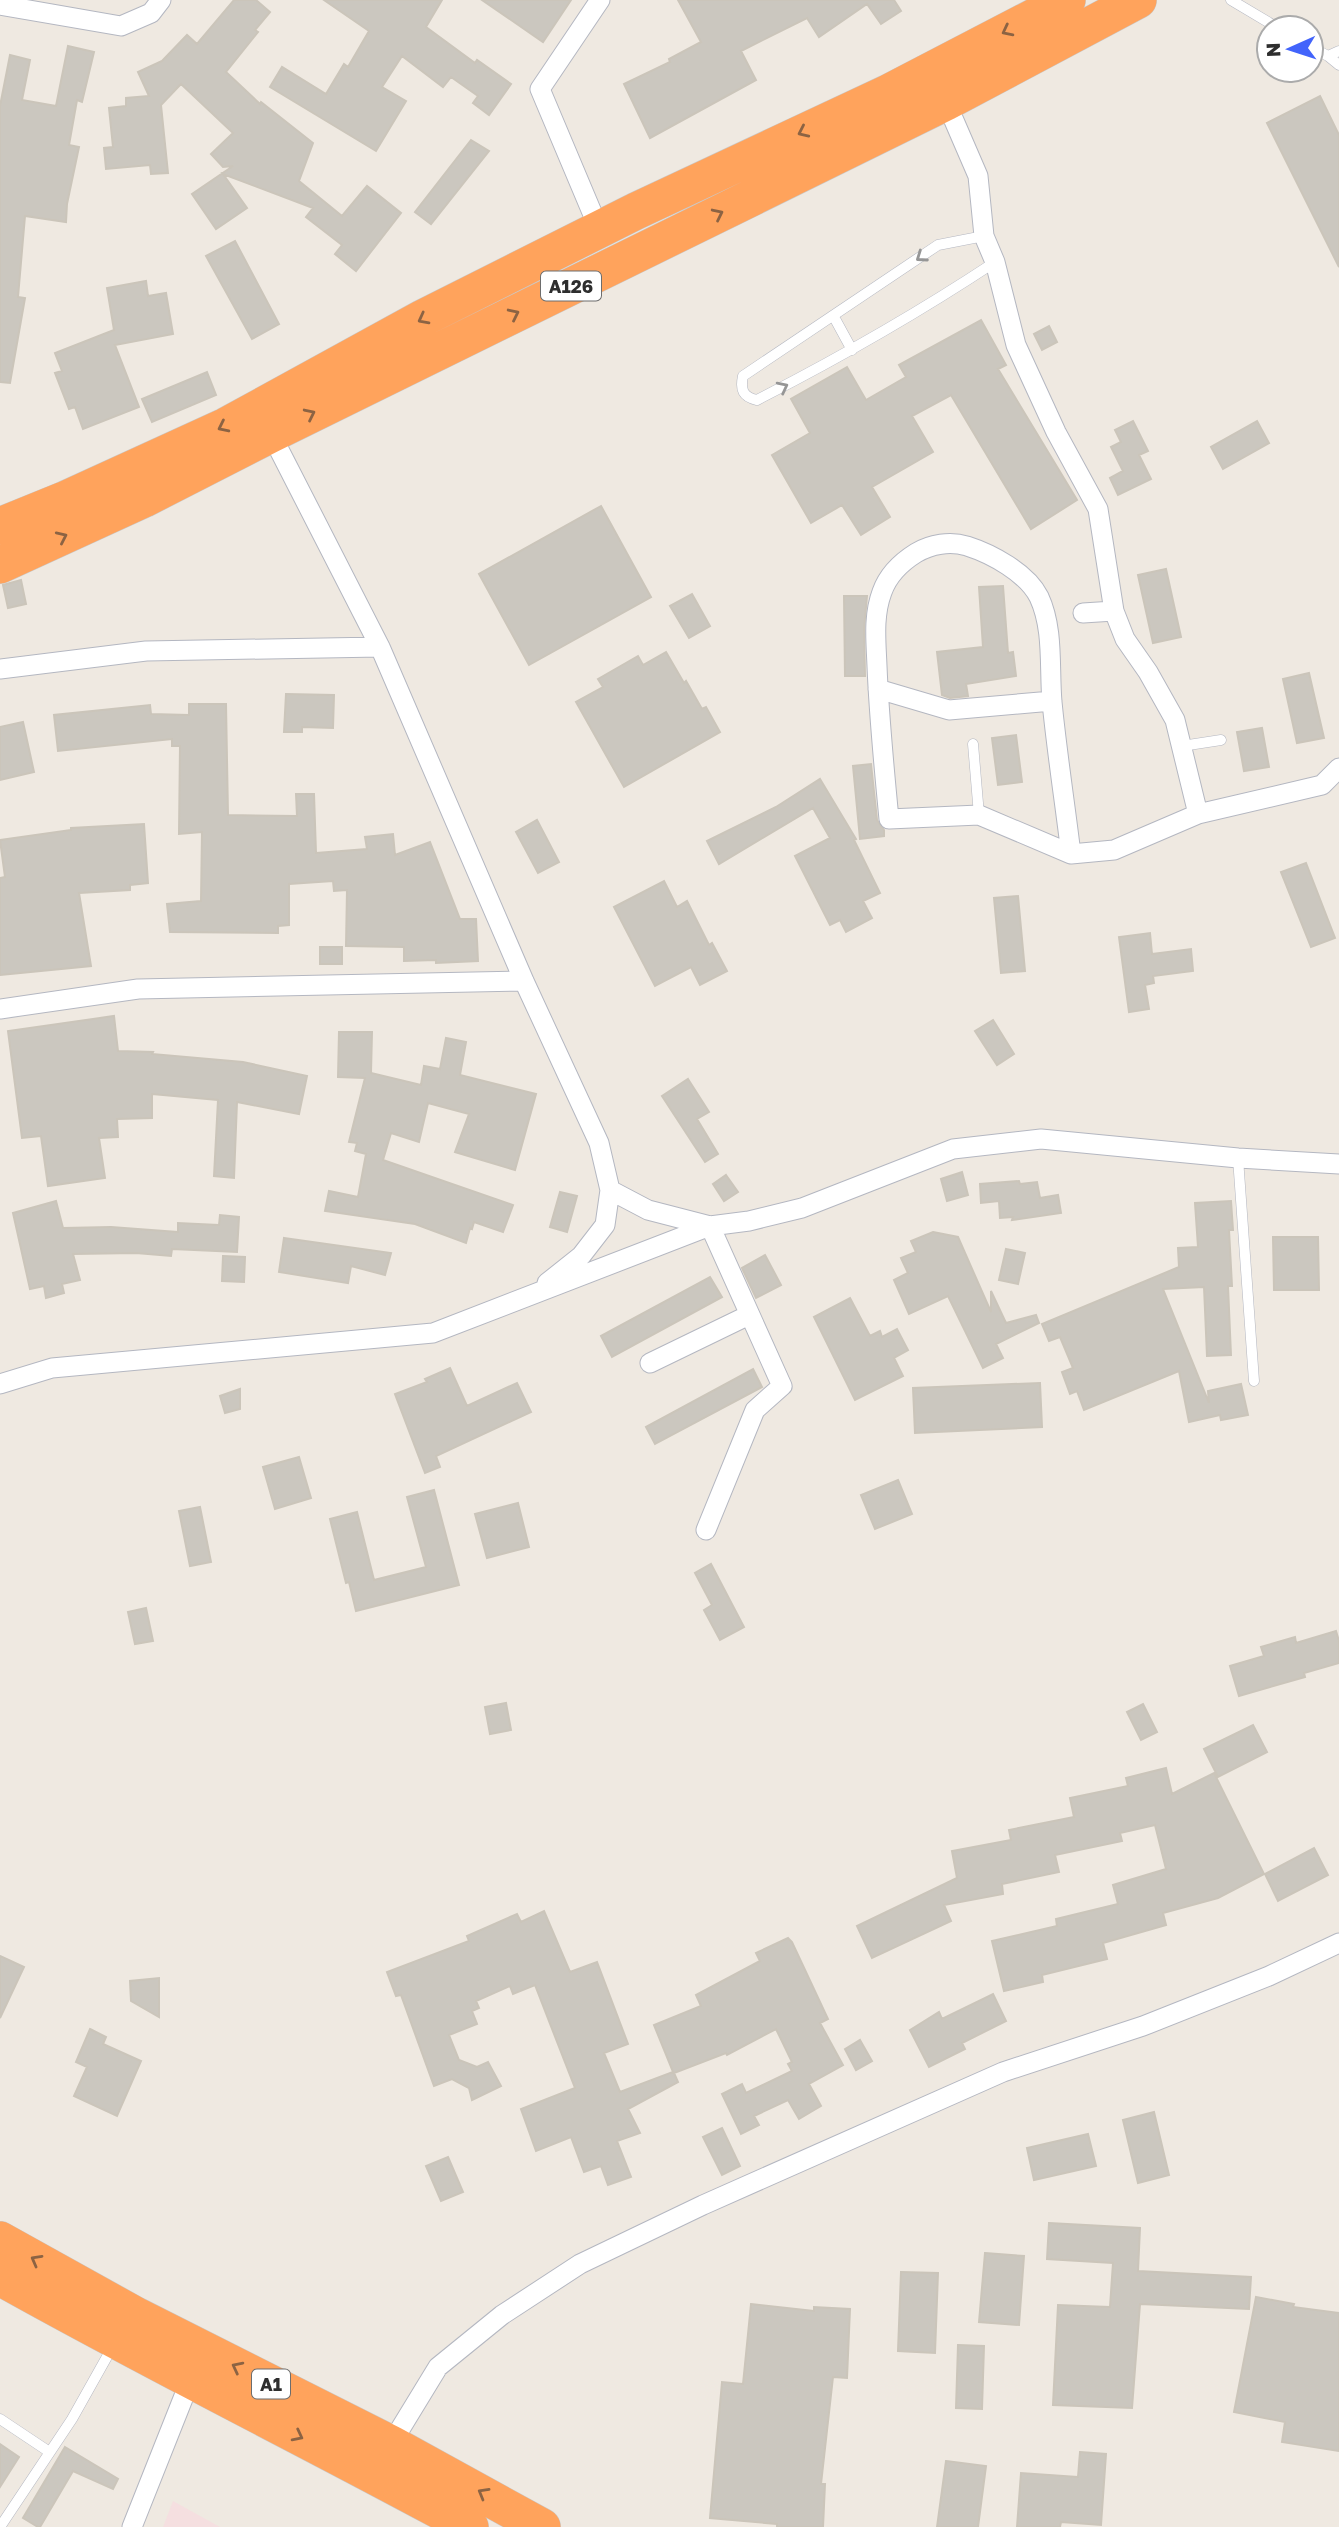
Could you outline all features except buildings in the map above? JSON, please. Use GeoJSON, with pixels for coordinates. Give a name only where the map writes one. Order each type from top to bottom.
{"type":"FeatureCollection","features":[{"type":"Feature","properties":{"kind":"highway","name":"A126"},"geometry":{"type":"LineString","coordinates":[[0,526],[64,500],[226,426],[424,318],[599,229],[888,93],[1067,0]]}},
{"type":"Feature","properties":{"kind":"highway","name":"A126"},"geometry":{"type":"LineString","coordinates":[[0,565],[144,499],[271,433],[946,102],[1138,0]]}},
{"type":"Feature","properties":{"kind":"highway","name":"A1"},"geometry":{"type":"LineString","coordinates":[[0,2240],[135,2315],[391,2444],[542,2527]]}},
{"type":"Feature","properties":{"kind":"highway","name":"A1"},"geometry":{"type":"LineString","coordinates":[[0,2277],[116,2342],[470,2527]]}},
{"type":"Feature","properties":{"kind":"street"},"geometry":{"type":"LineString","coordinates":[[0,5],[121,26],[151,13],[162,0]]}},
{"type":"Feature","properties":{"kind":"street"},"geometry":{"type":"LineString","coordinates":[[599,229],[540,89],[600,0]]}},
{"type":"Feature","properties":{"kind":"street"},"geometry":{"type":"LineString","coordinates":[[946,102],[978,176],[984,236],[995,262],[1016,345],[1056,432],[1098,509],[1114,611],[1125,639],[1148,672],[1175,720],[1198,814]]}},
{"type":"Feature","properties":{"kind":"street"},"geometry":{"type":"LineString","coordinates":[[271,433],[380,647],[524,981],[600,1143],[610,1190],[605,1225],[581,1256],[529,1297]]}},
{"type":"Feature","properties":{"kind":"street"},"geometry":{"type":"LineString","coordinates":[[1071,854],[1052,701],[1046,624],[1044,610],[1035,590],[1021,576],[975,550],[954,544],[933,546],[921,551],[896,569],[887,581],[876,618],[878,689],[888,819],[979,815],[1071,854],[1114,850],[1198,814],[1322,785],[1339,768]]}},
{"type":"Feature","properties":{"kind":"street"},"geometry":{"type":"LineString","coordinates":[[1083,613],[1114,611]]}},
{"type":"Feature","properties":{"kind":"street"},"geometry":{"type":"LineString","coordinates":[[0,669],[146,651],[380,647]]}},
{"type":"Feature","properties":{"kind":"street"},"geometry":{"type":"LineString","coordinates":[[878,689],[949,710],[1052,701]]}},
{"type":"Feature","properties":{"kind":"street"},"geometry":{"type":"LineString","coordinates":[[0,1009],[138,989],[524,981]]}},
{"type":"Feature","properties":{"kind":"street"},"geometry":{"type":"LineString","coordinates":[[0,1384],[52,1368],[433,1333],[710,1227],[802,1208],[953,1149],[1041,1139],[1238,1158],[1339,1164]]}},
{"type":"Feature","properties":{"kind":"street"},"geometry":{"type":"LineString","coordinates":[[610,1190],[648,1210],[710,1227]]}},
{"type":"Feature","properties":{"kind":"street"},"geometry":{"type":"LineString","coordinates":[[706,1530],[755,1410],[782,1386],[710,1227]]}},
{"type":"Feature","properties":{"kind":"street"},"geometry":{"type":"LineString","coordinates":[[650,1363],[748,1315]]}},
{"type":"Feature","properties":{"kind":"street"},"geometry":{"type":"LineString","coordinates":[[391,2444],[438,2367],[502,2315],[580,2264],[703,2205],[1003,2073],[1143,2026],[1269,1976],[1339,1943]]}},
{"type":"Feature","properties":{"kind":"street"},"geometry":{"type":"LineString","coordinates":[[132,2527],[190,2381]]}},
{"type":"Feature","properties":{"kind":"lane"},"geometry":{"type":"LineString","coordinates":[[1231,0],[1255,14]]}},
{"type":"Feature","properties":{"kind":"lane"},"geometry":{"type":"LineString","coordinates":[[1328,57],[1339,51]]}},
{"type":"Feature","properties":{"kind":"lane"},"geometry":{"type":"LineString","coordinates":[[1325,55],[1339,65]]}},
{"type":"Feature","properties":{"kind":"lane"},"geometry":{"type":"LineString","coordinates":[[984,236],[938,245],[743,376],[741,386],[744,394],[757,400],[852,350],[995,262]]}},
{"type":"Feature","properties":{"kind":"lane"},"geometry":{"type":"LineString","coordinates":[[834,317],[852,350]]}},
{"type":"Feature","properties":{"kind":"lane"},"geometry":{"type":"LineString","coordinates":[[1182,746],[1221,740]]}},
{"type":"Feature","properties":{"kind":"lane"},"geometry":{"type":"LineString","coordinates":[[973,744],[979,815]]}},
{"type":"Feature","properties":{"kind":"lane"},"geometry":{"type":"LineString","coordinates":[[1238,1158],[1254,1381]]}},
{"type":"Feature","properties":{"kind":"lane"},"geometry":{"type":"LineString","coordinates":[[0,2527],[72,2418],[116,2342]]}},
{"type":"Feature","properties":{"kind":"lane"},"geometry":{"type":"LineString","coordinates":[[0,2419],[48,2451]]}},
{"type":"Feature","properties":{"kind":"shaded area"},"geometry":{"type":"Polygon","coordinates":[[[173,2501],[220,2527],[163,2527],[173,2501]]]}}]}
